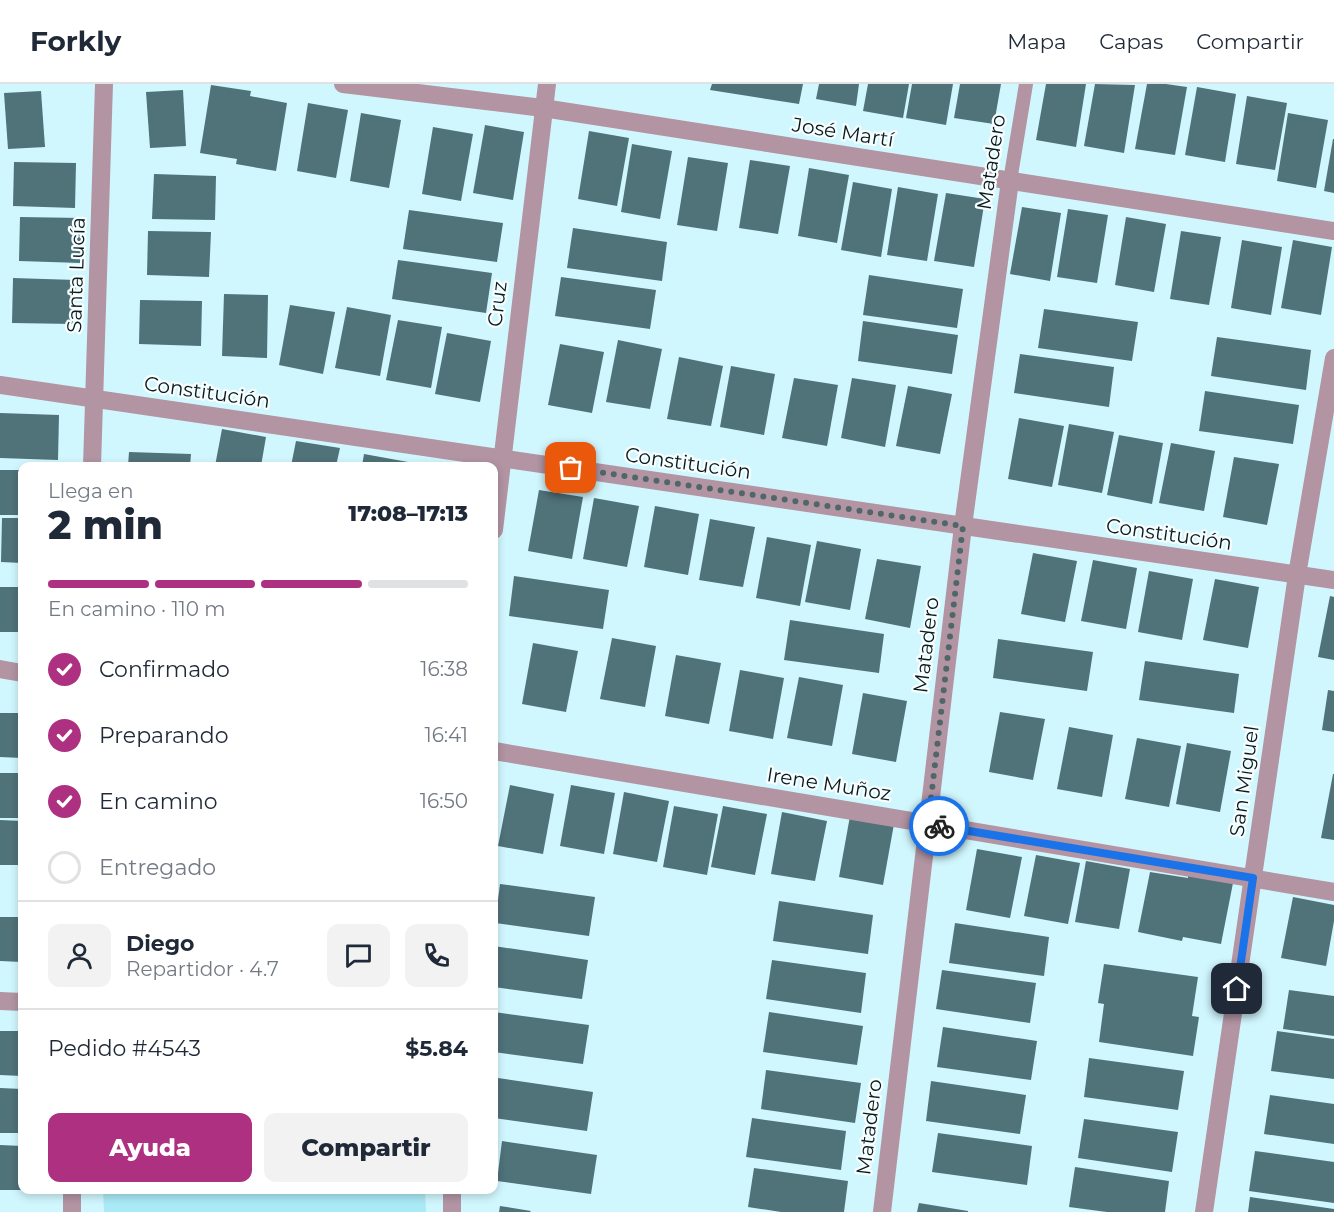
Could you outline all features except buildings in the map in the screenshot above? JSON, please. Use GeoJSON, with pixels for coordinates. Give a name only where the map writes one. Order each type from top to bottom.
{"type":"FeatureCollection","features":[{"type":"Feature","properties":{"kind":"street","name":"Santa Lucía"},"geometry":{"type":"LineString","coordinates":[[92,462],[104,84]]}},
{"type":"Feature","properties":{"kind":"street","name":"José Martí"},"geometry":{"type":"LineString","coordinates":[[344,84],[543,108],[1334,231]]}},
{"type":"Feature","properties":{"kind":"street","name":"Cruz"},"geometry":{"type":"LineString","coordinates":[[498,494],[547,84]]}},
{"type":"Feature","properties":{"kind":"street","name":"Matadero"},"geometry":{"type":"LineString","coordinates":[[882,1212],[963,526],[1010,181]]}},
{"type":"Feature","properties":{"kind":"street","name":"San Miguel"},"geometry":{"type":"LineString","coordinates":[[1204,1212],[1296,575],[1334,358]]}},
{"type":"Feature","properties":{"kind":"street","name":"Constitución"},"geometry":{"type":"LineString","coordinates":[[0,384],[1334,580]]}},
{"type":"Feature","properties":{"kind":"street"},"geometry":{"type":"LineString","coordinates":[[0,669],[18,672]]}},
{"type":"Feature","properties":{"kind":"street","name":"Irene Muñoz"},"geometry":{"type":"LineString","coordinates":[[498,752],[1334,892]]}},
{"type":"Feature","properties":{"kind":"street"},"geometry":{"type":"LineString","coordinates":[[0,1001],[18,1002]]}},
{"type":"Feature","properties":{"kind":"street"},"geometry":{"type":"LineString","coordinates":[[72,1194],[72,1212]]}},
{"type":"Feature","properties":{"kind":"street"},"geometry":{"type":"LineString","coordinates":[[452,1194],[452,1212]]}},
{"type":"Feature","properties":{"kind":"lane","name":"Matadero"},"geometry":{"type":"LineString","coordinates":[[1010,181],[1026,84]]}},
{"type":"Feature","properties":{"kind":"shaded area"},"geometry":{"type":"Polygon","coordinates":[[[103,1194],[425,1194],[426,1212],[104,1212],[103,1194]]]}},
{"type":"Feature","properties":{"kind":"way so far"},"geometry":{"type":"LineString","coordinates":[[571,468],[963,526],[928,824],[939,826]]}},
{"type":"Feature","properties":{"kind":"route"},"geometry":{"type":"LineString","coordinates":[[939,826],[1253,878],[1237,989]]}}]}
